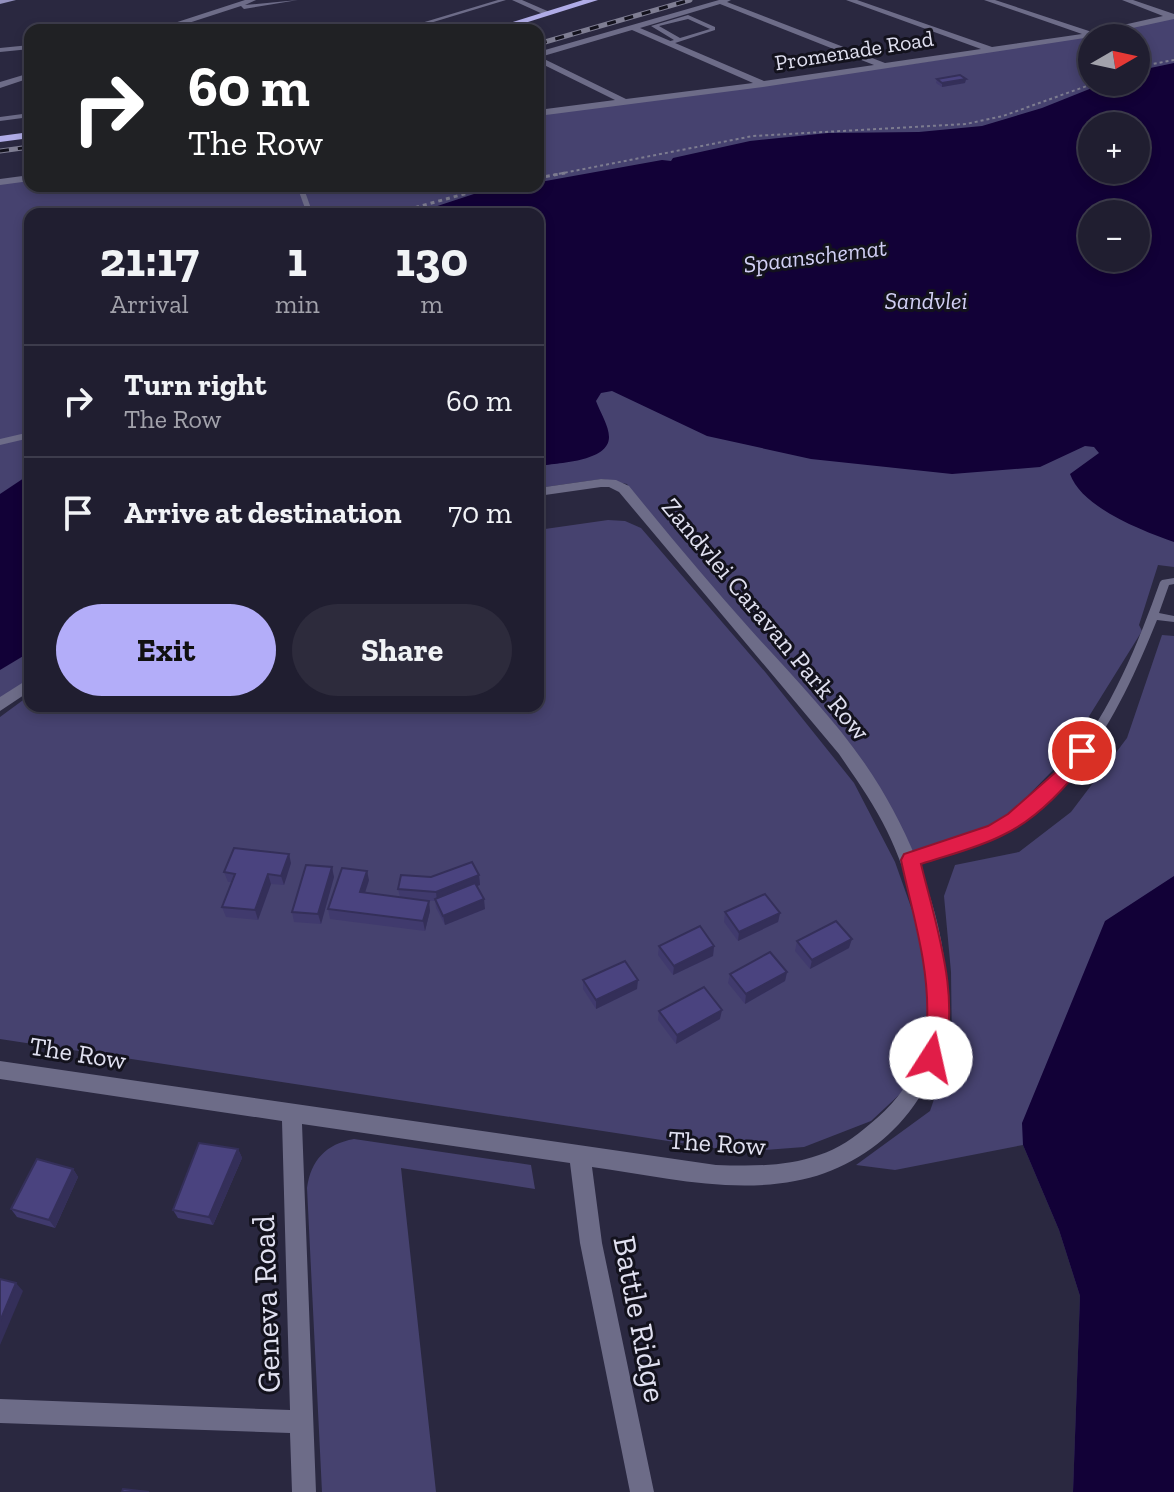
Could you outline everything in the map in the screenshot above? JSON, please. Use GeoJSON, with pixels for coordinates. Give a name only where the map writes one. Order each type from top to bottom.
{"type":"FeatureCollection","features":[{"type":"Feature","properties":{"kind":"main road"},"geometry":{"type":"LineString","coordinates":[[0,2],[12,0]]}},
{"type":"Feature","properties":{"kind":"main road"},"geometry":{"type":"LineString","coordinates":[[512,24],[593,0]]}},
{"type":"Feature","properties":{"kind":"main road"},"geometry":{"type":"LineString","coordinates":[[0,139],[24,136]]}},
{"type":"Feature","properties":{"kind":"street"},"geometry":{"type":"LineString","coordinates":[[178,24],[252,0]]}},
{"type":"Feature","properties":{"kind":"street"},"geometry":{"type":"LineString","coordinates":[[220,11],[294,0]]}},
{"type":"Feature","properties":{"kind":"street"},"geometry":{"type":"LineString","coordinates":[[516,0],[548,13]]}},
{"type":"Feature","properties":{"kind":"street"},"geometry":{"type":"LineString","coordinates":[[850,0],[991,49]]}},
{"type":"Feature","properties":{"kind":"street"},"geometry":{"type":"LineString","coordinates":[[988,0],[1078,31]]}},
{"type":"Feature","properties":{"kind":"street"},"geometry":{"type":"LineString","coordinates":[[1126,0],[1173,17]]}},
{"type":"Feature","properties":{"kind":"street"},"geometry":{"type":"LineString","coordinates":[[544,55],[723,1],[883,66]]}},
{"type":"Feature","properties":{"kind":"street","name":"Promenade Road"},"geometry":{"type":"LineString","coordinates":[[1141,24],[1173,17]]}},
{"type":"Feature","properties":{"kind":"street"},"geometry":{"type":"LineString","coordinates":[[632,27],[763,84]]}},
{"type":"Feature","properties":{"kind":"street","name":"Promenade Road"},"geometry":{"type":"LineString","coordinates":[[544,112],[763,84],[1078,37]]}},
{"type":"Feature","properties":{"kind":"street"},"geometry":{"type":"LineString","coordinates":[[0,50],[24,48]]}},
{"type":"Feature","properties":{"kind":"street"},"geometry":{"type":"LineString","coordinates":[[544,60],[625,102]]}},
{"type":"Feature","properties":{"kind":"street"},"geometry":{"type":"LineString","coordinates":[[0,85],[24,77]]}},
{"type":"Feature","properties":{"kind":"street"},"geometry":{"type":"LineString","coordinates":[[0,182],[24,179]]}},
{"type":"Feature","properties":{"kind":"street","name":"Zandvlei Caravan Park Row"},"geometry":{"type":"LineString","coordinates":[[544,491],[601,483],[611,483],[624,489],[850,755],[873,787],[911,860]]}},
{"type":"Feature","properties":{"kind":"street"},"geometry":{"type":"LineString","coordinates":[[0,705],[24,687]]}},
{"type":"Feature","properties":{"kind":"street","name":"The Row"},"geometry":{"type":"LineString","coordinates":[[0,1070],[580,1157],[755,1178],[794,1173],[831,1162],[875,1135],[918,1085],[931,1058],[938,1023],[931,947],[911,860]]}},
{"type":"Feature","properties":{"kind":"street","name":"Geneva Road"},"geometry":{"type":"LineString","coordinates":[[292,1114],[304,1492]]}},
{"type":"Feature","properties":{"kind":"street","name":"Battle Ridge"},"geometry":{"type":"LineString","coordinates":[[580,1157],[591,1243],[642,1492]]}},
{"type":"Feature","properties":{"kind":"street"},"geometry":{"type":"LineString","coordinates":[[0,1411],[301,1422]]}},
{"type":"Feature","properties":{"kind":"lane"},"geometry":{"type":"LineString","coordinates":[[421,24],[503,0]]}},
{"type":"Feature","properties":{"kind":"lane"},"geometry":{"type":"LineString","coordinates":[[669,43],[679,40],[712,30],[713,28],[688,17],[654,26],[679,40]]}},
{"type":"Feature","properties":{"kind":"lane"},"geometry":{"type":"LineString","coordinates":[[0,119],[24,116]]}},
{"type":"Feature","properties":{"kind":"lane"},"geometry":{"type":"LineString","coordinates":[[0,442],[24,436]]}},
{"type":"Feature","properties":{"kind":"lane"},"geometry":{"type":"LineString","coordinates":[[911,860],[995,831],[1037,803],[1065,775],[1116,697],[1153,621],[1165,582],[1174,581]]}},
{"type":"Feature","properties":{"kind":"lane"},"geometry":{"type":"LineString","coordinates":[[1153,621],[1174,619]]}},
{"type":"Feature","properties":{"kind":"path"},"geometry":{"type":"LineString","coordinates":[[1150,64],[1174,60]]}},
{"type":"Feature","properties":{"kind":"path"},"geometry":{"type":"LineString","coordinates":[[544,177],[753,136],[966,124],[1003,116],[1078,89]]}},
{"type":"Feature","properties":{"kind":"path"},"geometry":{"type":"LineString","coordinates":[[414,208],[471,192]]}},
{"type":"Feature","properties":{"kind":"shaded area"},"geometry":{"type":"Polygon","coordinates":[[[1174,16],[1174,567],[1158,565],[1139,625],[1142,631],[1060,763],[1001,823],[912,851],[871,777],[638,503],[627,484],[602,479],[544,487],[544,208],[24,208],[24,686],[0,704],[0,182],[24,179],[24,192],[544,192],[544,112],[937,60],[1078,36],[1078,96],[1150,96],[1150,24],[1137,24],[1174,16]]]}},
{"type":"Feature","properties":{"kind":"shaded area"},"geometry":{"type":"Polygon","coordinates":[[[608,520],[625,521],[641,528],[766,673],[854,783],[895,862],[923,941],[928,1019],[914,1081],[871,1121],[804,1147],[740,1152],[0,1039],[0,717],[24,699],[24,712],[544,712],[544,529],[608,520]]]}},
{"type":"Feature","properties":{"kind":"shaded area"},"geometry":{"type":"Polygon","coordinates":[[[1162,635],[1174,636],[1174,1492],[1073,1492],[1080,1296],[1059,1230],[1023,1145],[895,1170],[856,1165],[930,1111],[952,1047],[951,972],[944,896],[955,865],[1019,852],[1071,812],[1127,738],[1162,635]]]}},
{"type":"Feature","properties":{"kind":"shaded area"},"geometry":{"type":"Polygon","coordinates":[[[354,1139],[531,1165],[535,1189],[401,1168],[436,1492],[322,1492],[307,1188],[312,1169],[322,1155],[335,1145],[354,1139]]]}},
{"type":"Feature","properties":{"kind":"water","name":"Sandvlei"},"geometry":{"type":"Polygon","coordinates":[[[1174,63],[1174,542],[1115,517],[1100,508],[1077,486],[1070,474],[1099,453],[1094,447],[1085,446],[1040,467],[952,474],[811,459],[707,436],[612,391],[601,393],[596,401],[609,437],[601,452],[581,460],[544,465],[544,208],[431,208],[480,192],[544,192],[544,181],[662,160],[671,161],[673,158],[750,141],[828,133],[919,132],[982,126],[1078,94],[1150,96],[1150,68],[1174,63]]]}},
{"type":"Feature","properties":{"kind":"water"},"geometry":{"type":"Polygon","coordinates":[[[24,478],[24,656],[0,670],[0,494],[24,478]]]}},
{"type":"Feature","properties":{"kind":"water"},"geometry":{"type":"Polygon","coordinates":[[[1174,876],[1174,1492],[1073,1492],[1080,1296],[1059,1230],[1023,1145],[1022,1123],[1105,921],[1174,876]]]}},
{"type":"Feature","properties":{"kind":"building"},"geometry":{"type":"Polygon","coordinates":[[[960,75],[966,79],[942,83],[937,79],[960,75]]]}},
{"type":"Feature","properties":{"kind":"building"},"geometry":{"type":"Polygon","coordinates":[[[234,848],[289,854],[281,876],[268,874],[255,910],[222,907],[235,874],[224,872],[234,848]]]}},
{"type":"Feature","properties":{"kind":"building"},"geometry":{"type":"Polygon","coordinates":[[[472,862],[479,875],[436,892],[398,889],[401,875],[431,877],[472,862]]]}},
{"type":"Feature","properties":{"kind":"building"},"geometry":{"type":"Polygon","coordinates":[[[306,865],[332,867],[318,914],[292,912],[306,865]]]}},
{"type":"Feature","properties":{"kind":"building"},"geometry":{"type":"Polygon","coordinates":[[[342,868],[367,871],[360,892],[429,901],[423,921],[328,909],[342,868]]]}},
{"type":"Feature","properties":{"kind":"building"},"geometry":{"type":"Polygon","coordinates":[[[475,883],[484,899],[443,916],[435,899],[475,883]]]}},
{"type":"Feature","properties":{"kind":"building"},"geometry":{"type":"Polygon","coordinates":[[[765,894],[780,913],[739,932],[725,912],[765,894]]]}},
{"type":"Feature","properties":{"kind":"building"},"geometry":{"type":"Polygon","coordinates":[[[836,921],[852,939],[812,960],[797,941],[836,921]]]}},
{"type":"Feature","properties":{"kind":"building"},"geometry":{"type":"Polygon","coordinates":[[[700,926],[714,946],[674,966],[659,946],[700,926]]]}},
{"type":"Feature","properties":{"kind":"building"},"geometry":{"type":"Polygon","coordinates":[[[770,952],[787,972],[746,994],[730,974],[770,952]]]}},
{"type":"Feature","properties":{"kind":"building"},"geometry":{"type":"Polygon","coordinates":[[[625,961],[638,980],[596,1000],[583,980],[625,961]]]}},
{"type":"Feature","properties":{"kind":"building"},"geometry":{"type":"Polygon","coordinates":[[[704,987],[722,1010],[677,1035],[659,1011],[704,987]]]}},
{"type":"Feature","properties":{"kind":"building"},"geometry":{"type":"Polygon","coordinates":[[[199,1143],[238,1149],[209,1217],[173,1210],[199,1143]]]}},
{"type":"Feature","properties":{"kind":"building"},"geometry":{"type":"Polygon","coordinates":[[[37,1159],[73,1169],[49,1220],[11,1209],[37,1159]]]}},
{"type":"Feature","properties":{"kind":"building"},"geometry":{"type":"Polygon","coordinates":[[[0,1279],[16,1283],[0,1321],[0,1279]]]}},
{"type":"Feature","properties":{"kind":"building"},"geometry":{"type":"Polygon","coordinates":[[[123,1489],[149,1492],[122,1492],[123,1489]]]}},
{"type":"Feature","properties":{"kind":"railway"},"geometry":{"type":"LineString","coordinates":[[544,42],[690,0]]}},
{"type":"Feature","properties":{"kind":"railway"},"geometry":{"type":"LineString","coordinates":[[0,151],[24,148]]}},
{"type":"Feature","properties":{"kind":"route"},"geometry":{"type":"LineString","coordinates":[[931,1058],[938,1023],[935,969],[911,860],[995,831],[1015,819],[1037,803],[1065,775],[1082,751]]}},
{"type":"Feature","properties":{"kind":"water label","name":"Spaanschemat"},"geometry":{"type":"Point","coordinates":[815,256]}}]}
